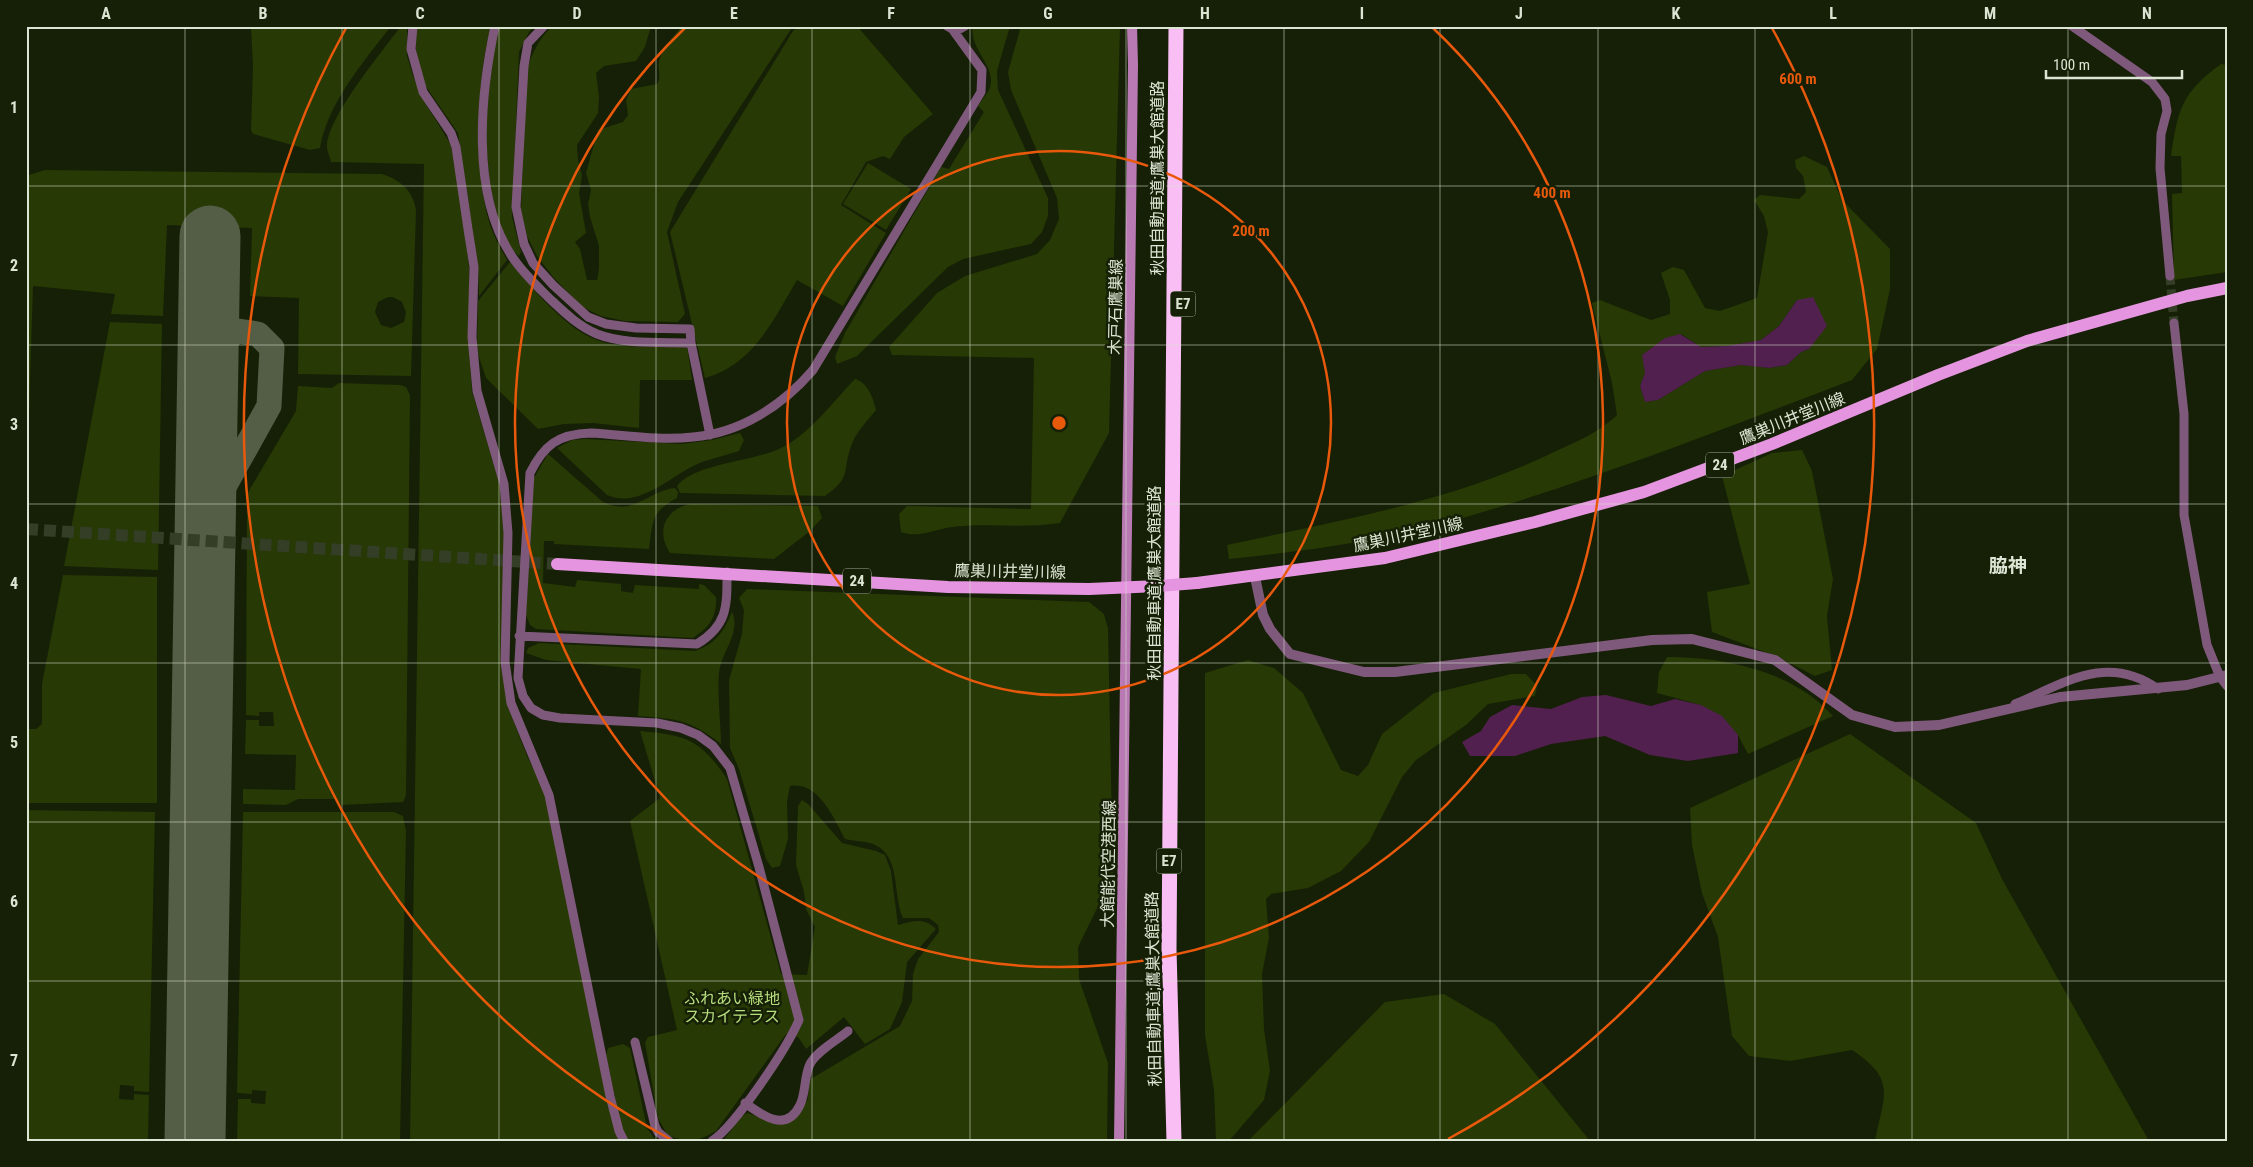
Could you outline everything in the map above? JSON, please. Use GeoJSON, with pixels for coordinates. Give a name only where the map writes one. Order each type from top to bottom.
{"type":"FeatureCollection","features":[{"type":"Feature","properties":{"kind":"highway","name":"秋田自動車道;鷹巣大館道路"},"geometry":{"type":"LineString","coordinates":[[1174,1141],[1169,940],[1176,26]]}},
{"type":"Feature","properties":{"kind":"highway","name":"秋田自動車道;鷹巣大館道路"},"geometry":{"type":"LineString","coordinates":[[1184,1141],[1180,1033],[1179,839],[1185,26]]}},
{"type":"Feature","properties":{"kind":"main road","name":"木戸石鷹巣線"},"geometry":{"type":"LineString","coordinates":[[1127,588],[1132,26]]}},
{"type":"Feature","properties":{"kind":"main road","name":"鷹巣川井堂川線"},"geometry":{"type":"LineString","coordinates":[[557,564],[727,572],[948,587],[1127,588],[1255,577],[1385,558],[1432,548],[1644,492],[1772,444],[1938,375],[2027,341],[2187,296],[2227,288]]}},
{"type":"Feature","properties":{"kind":"main road","name":"大館能代空港西線"},"geometry":{"type":"LineString","coordinates":[[1119,1141],[1127,588]]}},
{"type":"Feature","properties":{"kind":"street"},"geometry":{"type":"LineString","coordinates":[[413,26],[411,49],[423,92],[451,133],[456,147],[474,267],[472,337],[476,391],[504,484],[508,533],[505,662],[511,703],[549,795],[610,1096],[619,1131],[624,1141]]}},
{"type":"Feature","properties":{"kind":"street"},"geometry":{"type":"LineString","coordinates":[[494,26],[484,101],[484,174],[488,196],[498,228],[511,256],[537,287],[575,322],[598,334],[618,339],[691,343]]}},
{"type":"Feature","properties":{"kind":"street"},"geometry":{"type":"LineString","coordinates":[[544,26],[528,44],[524,66],[516,207],[519,226],[530,257],[553,285],[588,317],[606,324],[636,328],[690,329],[691,343],[710,435]]}},
{"type":"Feature","properties":{"kind":"street"},"geometry":{"type":"LineString","coordinates":[[950,28],[960,30],[965,26]]}},
{"type":"Feature","properties":{"kind":"street"},"geometry":{"type":"LineString","coordinates":[[2072,26],[2152,82],[2165,99],[2167,111],[2161,134],[2160,168],[2170,276]]}},
{"type":"Feature","properties":{"kind":"street"},"geometry":{"type":"LineString","coordinates":[[712,1141],[721,1135],[745,1103],[791,1038],[799,1020],[759,867],[730,768],[712,746],[698,735],[681,728],[657,723],[560,718],[543,714],[532,708],[523,696],[518,678],[530,473],[540,453],[562,438],[578,433],[692,438],[710,435],[762,414],[782,401],[808,375],[928,182],[981,92],[983,82],[982,70],[950,28]]}},
{"type":"Feature","properties":{"kind":"street"},"geometry":{"type":"LineString","coordinates":[[1255,577],[1263,615],[1270,629],[1290,654],[1364,672],[1394,672],[1652,640],[1692,638],[1774,660],[1852,715],[1895,727],[1939,725],[2060,697],[2158,688],[2225,679],[2208,645],[2184,515],[2184,414],[2174,323]]}},
{"type":"Feature","properties":{"kind":"street"},"geometry":{"type":"LineString","coordinates":[[520,636],[697,644],[720,625],[725,609],[727,572]]}},
{"type":"Feature","properties":{"kind":"street"},"geometry":{"type":"LineString","coordinates":[[2001,710],[2088,673],[2123,672],[2146,680],[2158,688]]}},
{"type":"Feature","properties":{"kind":"street"},"geometry":{"type":"LineString","coordinates":[[745,1103],[768,1119],[781,1120],[791,1115],[800,1106],[810,1064],[848,1031]]}},
{"type":"Feature","properties":{"kind":"street"},"geometry":{"type":"LineString","coordinates":[[634,1042],[655,1126],[658,1132],[670,1141]]}},
{"type":"Feature","properties":{"kind":"green space"},"geometry":{"type":"Polygon","coordinates":[[[251,26],[391,26],[358,69],[339,99],[324,131],[320,148],[310,150],[253,134],[251,130],[253,67],[251,26]]]}},
{"type":"Feature","properties":{"kind":"green space"},"geometry":{"type":"Polygon","coordinates":[[[401,26],[407,26],[407,56],[413,76],[424,101],[451,145],[462,206],[469,267],[469,349],[472,392],[500,485],[505,533],[508,707],[527,756],[545,792],[620,1141],[410,1141],[424,164],[331,162],[327,146],[337,116],[370,67],[401,26]]]}},
{"type":"Feature","properties":{"kind":"green space"},"geometry":{"type":"Polygon","coordinates":[[[417,26],[491,26],[482,72],[479,153],[481,179],[490,225],[507,260],[479,296],[478,267],[458,133],[425,85],[417,59],[415,38],[417,26]]]}},
{"type":"Feature","properties":{"kind":"green space"},"geometry":{"type":"Polygon","coordinates":[[[499,26],[535,26],[529,32],[519,52],[512,217],[521,252],[519,256],[508,244],[496,211],[490,186],[487,159],[486,131],[490,76],[499,26]]]}},
{"type":"Feature","properties":{"kind":"green space"},"geometry":{"type":"Polygon","coordinates":[[[552,26],[651,26],[645,47],[636,61],[604,66],[596,73],[599,97],[598,113],[577,145],[582,176],[579,193],[586,233],[575,242],[580,249],[587,280],[597,280],[599,246],[590,217],[588,204],[591,190],[586,173],[598,130],[623,122],[628,115],[626,100],[631,89],[657,84],[659,64],[663,51],[682,26],[793,26],[678,202],[667,232],[685,314],[678,322],[625,321],[601,316],[582,307],[554,278],[537,256],[527,236],[521,210],[526,72],[536,47],[552,26]]]}},
{"type":"Feature","properties":{"kind":"green space"},"geometry":{"type":"Polygon","coordinates":[[[799,26],[857,26],[933,114],[904,137],[890,159],[883,156],[866,162],[841,205],[886,233],[843,306],[797,280],[770,325],[749,352],[722,372],[705,378],[670,232],[793,31],[799,26]]]}},
{"type":"Feature","properties":{"kind":"green space"},"geometry":{"type":"Polygon","coordinates":[[[973,26],[1010,26],[997,71],[998,90],[1048,198],[1048,216],[1042,232],[1031,244],[963,259],[948,267],[857,356],[837,364],[835,357],[845,333],[941,167],[949,169],[984,112],[978,106],[989,90],[990,74],[975,42],[973,26]]]}},
{"type":"Feature","properties":{"kind":"green space"},"geometry":{"type":"Polygon","coordinates":[[[1021,26],[1120,26],[1109,433],[1060,523],[1046,525],[960,526],[918,534],[907,534],[901,532],[899,514],[907,506],[1031,509],[1034,358],[892,355],[889,347],[937,293],[965,276],[1037,254],[1050,240],[1059,219],[1057,198],[1011,90],[1008,72],[1021,26]]]}},
{"type":"Feature","properties":{"kind":"green space"},"geometry":{"type":"Polygon","coordinates":[[[2221,64],[2227,65],[2227,272],[2174,280],[2172,194],[2182,193],[2181,156],[2171,156],[2176,126],[2179,114],[2189,94],[2197,84],[2221,64]]]}},
{"type":"Feature","properties":{"kind":"green space"},"geometry":{"type":"Polygon","coordinates":[[[1804,156],[1827,167],[1842,200],[1890,249],[1890,289],[1877,349],[1852,380],[1606,472],[1456,520],[1400,534],[1344,544],[1229,559],[1227,545],[1351,518],[1474,485],[1552,453],[1602,427],[1617,415],[1612,383],[1592,303],[1600,300],[1651,320],[1670,314],[1670,300],[1661,273],[1673,267],[1684,270],[1705,308],[1720,311],[1757,298],[1768,232],[1764,216],[1754,200],[1760,195],[1799,199],[1806,192],[1803,176],[1796,168],[1795,160],[1804,156]],[[1797,300],[1779,326],[1761,340],[1727,346],[1701,347],[1681,334],[1645,373],[1640,386],[1645,402],[1658,400],[1705,371],[1741,365],[1769,368],[1787,365],[1801,352],[1809,349],[1797,300]]]}},
{"type":"Feature","properties":{"kind":"green space"},"geometry":{"type":"Polygon","coordinates":[[[868,163],[911,189],[886,230],[843,204],[868,163]]]}},
{"type":"Feature","properties":{"kind":"green space"},"geometry":{"type":"Polygon","coordinates":[[[45,170],[382,174],[394,179],[409,191],[416,210],[411,376],[298,374],[299,298],[250,296],[252,228],[167,225],[163,316],[111,314],[115,294],[33,286],[26,510],[26,176],[45,170]],[[388,297],[378,302],[375,312],[381,325],[391,328],[404,322],[406,312],[402,302],[393,297],[388,297]]]}},
{"type":"Feature","properties":{"kind":"green space"},"geometry":{"type":"Polygon","coordinates":[[[510,262],[558,315],[592,338],[614,345],[687,346],[692,380],[640,380],[639,428],[593,423],[564,424],[538,429],[486,378],[477,351],[478,301],[510,262]]]}},
{"type":"Feature","properties":{"kind":"green space"},"geometry":{"type":"Polygon","coordinates":[[[110,322],[162,324],[158,570],[64,566],[110,322]]]}},
{"type":"Feature","properties":{"kind":"green space"},"geometry":{"type":"Polygon","coordinates":[[[855,379],[867,387],[876,410],[853,441],[843,479],[825,496],[680,493],[677,486],[686,478],[698,472],[775,451],[787,445],[806,431],[855,379]]]}},
{"type":"Feature","properties":{"kind":"green space"},"geometry":{"type":"Polygon","coordinates":[[[339,383],[400,385],[406,387],[410,395],[406,795],[403,802],[342,805],[335,799],[298,799],[286,805],[243,804],[243,789],[295,790],[296,755],[245,754],[246,720],[259,720],[259,726],[274,726],[273,712],[259,712],[259,716],[246,715],[247,494],[296,411],[298,386],[332,388],[339,383]]]}},
{"type":"Feature","properties":{"kind":"green space"},"geometry":{"type":"Polygon","coordinates":[[[740,433],[744,440],[739,451],[702,462],[656,488],[632,498],[619,498],[607,495],[557,448],[572,440],[681,444],[712,440],[740,433]]]}},
{"type":"Feature","properties":{"kind":"green space"},"geometry":{"type":"Polygon","coordinates":[[[1802,450],[1812,471],[1833,579],[1827,616],[1832,670],[1815,676],[1778,657],[1712,632],[1707,592],[1750,584],[1722,476],[1772,453],[1802,450]]]}},
{"type":"Feature","properties":{"kind":"green space"},"geometry":{"type":"Polygon","coordinates":[[[548,454],[603,502],[614,506],[632,505],[665,490],[675,488],[678,492],[677,498],[662,508],[655,518],[649,549],[554,544],[554,541],[544,541],[543,583],[575,587],[577,580],[621,584],[621,591],[633,593],[635,585],[699,589],[699,584],[704,585],[716,597],[716,604],[714,616],[704,630],[693,638],[536,629],[530,625],[526,615],[534,478],[548,454]]]}},
{"type":"Feature","properties":{"kind":"green space"},"geometry":{"type":"Polygon","coordinates":[[[691,504],[818,506],[822,518],[810,531],[774,559],[670,553],[663,537],[663,529],[669,515],[682,506],[691,504]]]}},
{"type":"Feature","properties":{"kind":"green space"},"geometry":{"type":"Polygon","coordinates":[[[63,575],[157,577],[157,803],[26,803],[26,729],[36,729],[42,724],[42,684],[63,575]]]}},
{"type":"Feature","properties":{"kind":"green space"},"geometry":{"type":"Polygon","coordinates":[[[747,589],[1089,602],[1104,614],[1108,628],[1113,876],[1078,947],[1079,979],[1108,1063],[1107,1141],[723,1141],[741,1117],[747,1113],[774,1123],[794,1120],[808,1099],[809,1080],[900,1026],[912,1001],[913,974],[918,959],[939,932],[938,925],[929,918],[903,918],[895,876],[888,857],[882,849],[873,844],[845,839],[824,803],[809,789],[800,786],[790,786],[787,802],[788,839],[780,866],[772,868],[766,859],[739,769],[730,748],[729,680],[742,634],[744,610],[739,598],[747,589]]]}},
{"type":"Feature","properties":{"kind":"green space"},"geometry":{"type":"Polygon","coordinates":[[[732,612],[734,619],[733,633],[722,660],[719,674],[721,744],[691,725],[663,718],[638,716],[641,669],[546,660],[526,653],[528,648],[539,643],[695,651],[714,641],[732,612]]]}},
{"type":"Feature","properties":{"kind":"green space"},"geometry":{"type":"Polygon","coordinates":[[[1667,657],[1712,660],[1757,670],[1798,688],[1817,701],[1833,716],[1748,754],[1738,735],[1701,705],[1657,693],[1659,672],[1667,657]]]}},
{"type":"Feature","properties":{"kind":"green space"},"geometry":{"type":"Polygon","coordinates":[[[1248,660],[1274,668],[1303,693],[1341,770],[1358,776],[1368,765],[1382,734],[1434,693],[1511,674],[1526,674],[1537,686],[1535,696],[1488,704],[1466,725],[1416,760],[1402,777],[1369,842],[1341,871],[1308,888],[1271,894],[1266,899],[1269,938],[1262,974],[1264,1029],[1270,1071],[1264,1100],[1229,1141],[1216,1141],[1214,1090],[1205,1035],[1205,673],[1248,660]]]}},
{"type":"Feature","properties":{"kind":"green space","name":"ふれあい緑地 スカイテラス"},"geometry":{"type":"Polygon","coordinates":[[[640,731],[681,737],[691,742],[708,755],[727,779],[781,974],[807,975],[815,927],[806,909],[804,892],[796,865],[798,806],[802,800],[808,804],[842,843],[885,855],[891,871],[898,925],[913,921],[923,921],[936,929],[907,962],[902,1002],[890,1029],[865,1044],[844,1017],[806,1049],[798,1037],[786,1034],[716,1131],[693,1140],[668,1136],[658,1118],[645,1043],[648,1037],[677,1030],[630,821],[660,798],[640,731]]]}},
{"type":"Feature","properties":{"kind":"green space"},"geometry":{"type":"Polygon","coordinates":[[[1850,734],[1976,823],[2002,879],[2149,1141],[1875,1141],[1882,1111],[1884,1089],[1876,1070],[1852,1050],[1790,1061],[1749,1056],[1732,1036],[1718,937],[1702,893],[1692,845],[1690,808],[1850,734]]]}},
{"type":"Feature","properties":{"kind":"green space"},"geometry":{"type":"Polygon","coordinates":[[[26,810],[155,812],[149,1092],[134,1091],[134,1086],[120,1085],[119,1099],[134,1100],[134,1094],[149,1095],[148,1141],[26,1141],[26,810]]]}},
{"type":"Feature","properties":{"kind":"green space"},"geometry":{"type":"Polygon","coordinates":[[[243,812],[394,812],[403,816],[406,831],[400,1141],[237,1141],[238,1099],[251,1099],[251,1103],[265,1104],[266,1091],[252,1090],[252,1094],[237,1093],[243,812]]]}},
{"type":"Feature","properties":{"kind":"green space"},"geometry":{"type":"Polygon","coordinates":[[[1444,994],[1495,1024],[1590,1141],[1248,1141],[1385,1002],[1444,994]]]}},
{"type":"Feature","properties":{"kind":"green space"},"geometry":{"type":"Polygon","coordinates":[[[623,1044],[630,1048],[647,1128],[656,1141],[628,1141],[622,1130],[606,1055],[608,1048],[623,1044]]]}},
{"type":"Feature","properties":{"kind":"shaded area"},"geometry":{"type":"Polygon","coordinates":[[[1813,297],[1827,326],[1809,349],[1801,352],[1787,365],[1769,368],[1741,365],[1705,371],[1658,400],[1645,402],[1640,386],[1645,373],[1642,355],[1665,338],[1680,334],[1701,347],[1727,346],[1761,340],[1779,326],[1797,300],[1813,297]]]}},
{"type":"Feature","properties":{"kind":"shaded area"},"geometry":{"type":"Polygon","coordinates":[[[1606,695],[1651,706],[1675,699],[1701,705],[1722,716],[1738,735],[1738,753],[1688,761],[1650,755],[1605,736],[1551,744],[1515,756],[1470,756],[1462,742],[1481,731],[1490,717],[1512,705],[1551,709],[1582,697],[1606,695]]]}},
{"type":"Feature","properties":{"kind":"taxiway"},"geometry":{"type":"LineString","coordinates":[[205,521],[269,406],[272,348],[258,334],[238,331],[219,342],[208,359]]}},
{"type":"Feature","properties":{"kind":"runway"},"geometry":{"type":"LineString","coordinates":[[195,1141],[210,236]]}},
{"type":"Feature","properties":{"kind":"tunnel"},"geometry":{"type":"LineString","coordinates":[[2170,276],[2174,323]]}},
{"type":"Feature","properties":{"kind":"tunnel"},"geometry":{"type":"LineString","coordinates":[[26,529],[557,564]]}},
{"type":"Feature","properties":{"kind":"district","name":"脇神"},"geometry":{"type":"Point","coordinates":[2008,565]}}]}
